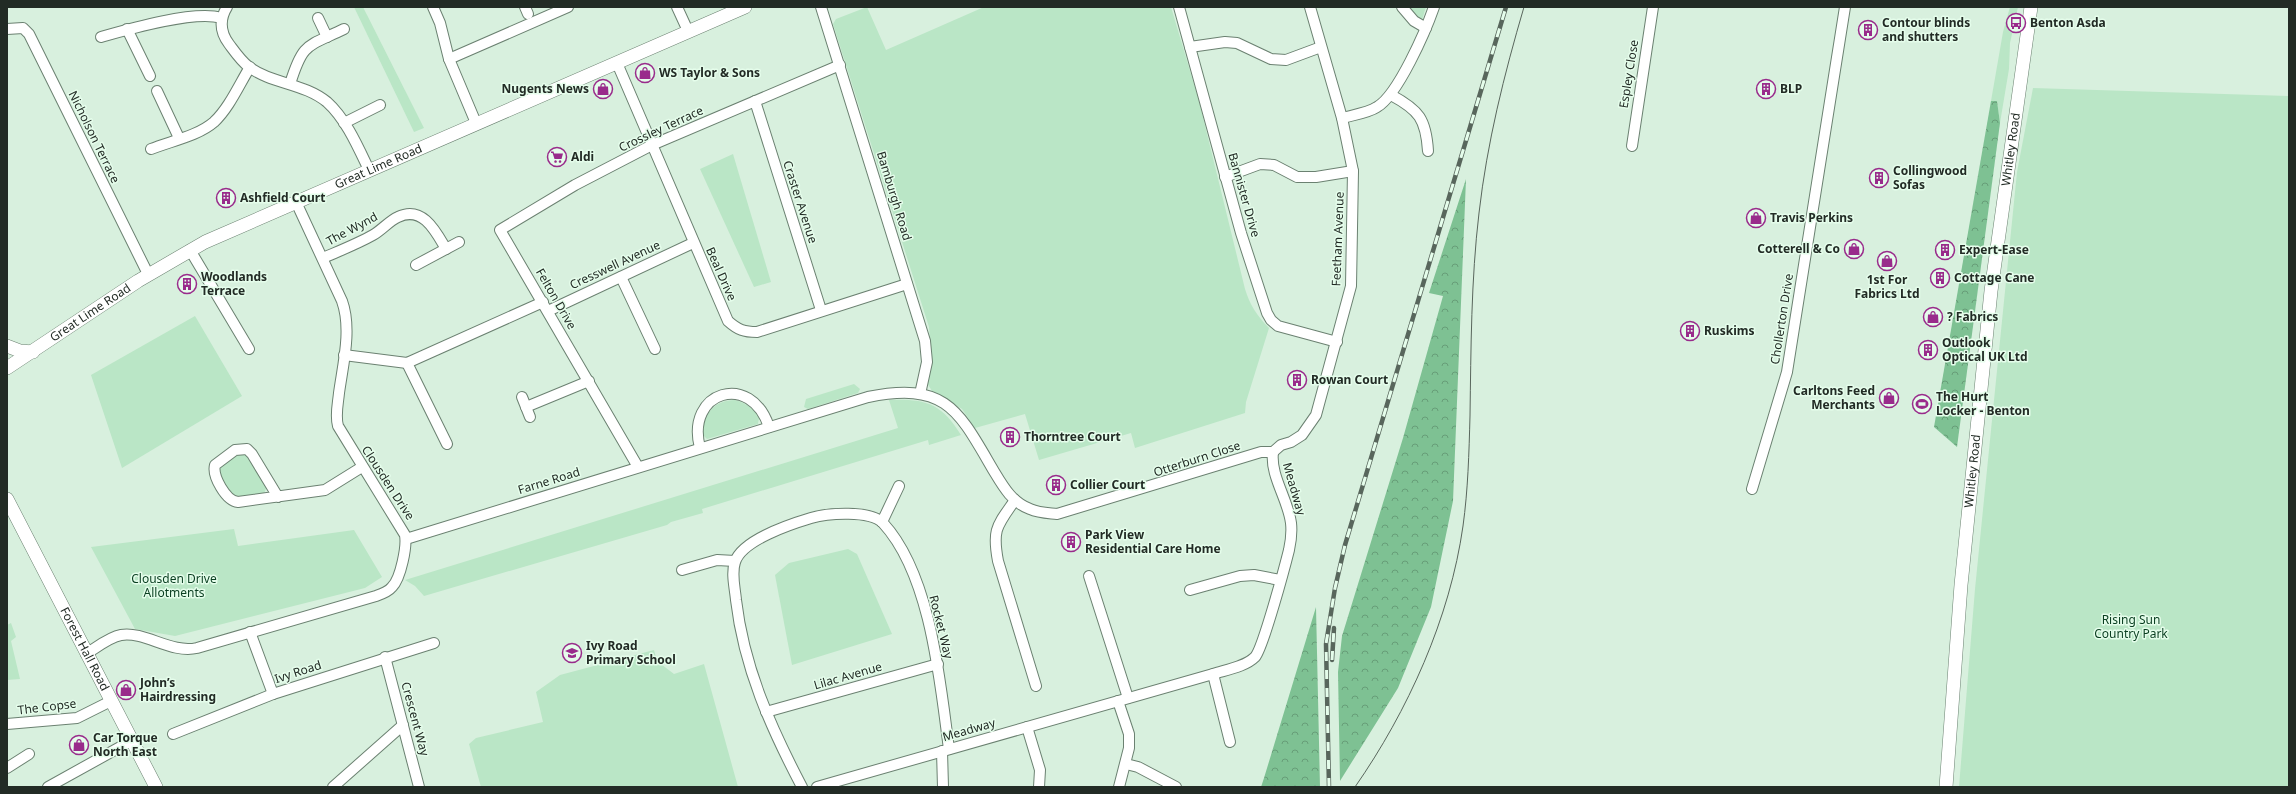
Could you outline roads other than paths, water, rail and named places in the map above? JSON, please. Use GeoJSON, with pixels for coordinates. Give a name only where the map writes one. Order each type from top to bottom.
{"type":"FeatureCollection","features":[{"type":"Feature","properties":{"kind":"main road","name":"Great Lime Road"},"geometry":{"type":"LineString","coordinates":[[8,365],[33,352],[148,274],[190,250],[369,170],[745,7]]}},
{"type":"Feature","properties":{"kind":"main road","name":"Whitley Road"},"geometry":{"type":"LineString","coordinates":[[1946,787],[1961,585],[1992,291],[2031,9]]}},
{"type":"Feature","properties":{"kind":"main road"},"geometry":{"type":"LineString","coordinates":[[7,346],[16,350],[33,352]]}},
{"type":"Feature","properties":{"kind":"main road","name":"Forest Hall Road"},"geometry":{"type":"LineString","coordinates":[[7,499],[10,513],[156,787]]}},
{"type":"Feature","properties":{"kind":"street"},"geometry":{"type":"LineString","coordinates":[[227,7],[221,18],[223,36],[236,54],[250,67],[265,76],[307,90],[321,98],[332,107],[344,124],[369,170]]}},
{"type":"Feature","properties":{"kind":"street"},"geometry":{"type":"LineString","coordinates":[[433,7],[440,23],[449,59],[476,124]]}},
{"type":"Feature","properties":{"kind":"street"},"geometry":{"type":"LineString","coordinates":[[449,59],[568,7]]}},
{"type":"Feature","properties":{"kind":"street"},"geometry":{"type":"LineString","coordinates":[[677,7],[688,31]]}},
{"type":"Feature","properties":{"kind":"street","name":"Bamburgh Road"},"geometry":{"type":"LineString","coordinates":[[821,7],[926,341],[927,362],[920,394]]}},
{"type":"Feature","properties":{"kind":"street","name":"Bannister Drive"},"geometry":{"type":"LineString","coordinates":[[1179,7],[1241,233],[1271,320],[1278,326],[1337,342]]}},
{"type":"Feature","properties":{"kind":"street","name":"Feetham Avenue"},"geometry":{"type":"LineString","coordinates":[[1273,452],[1281,445],[1292,442],[1302,435],[1313,422],[1337,342],[1351,286],[1353,171],[1342,118],[1310,7]]}},
{"type":"Feature","properties":{"kind":"street"},"geometry":{"type":"LineString","coordinates":[[1402,7],[1414,21],[1426,28]]}},
{"type":"Feature","properties":{"kind":"street"},"geometry":{"type":"LineString","coordinates":[[1342,118],[1376,108],[1391,95],[1426,28],[1434,7]]}},
{"type":"Feature","properties":{"kind":"street","name":"Espley Close"},"geometry":{"type":"LineString","coordinates":[[1632,146],[1653,7]]}},
{"type":"Feature","properties":{"kind":"street","name":"Chollerton Drive"},"geometry":{"type":"LineString","coordinates":[[1752,489],[1787,372],[1845,7]]}},
{"type":"Feature","properties":{"kind":"street"},"geometry":{"type":"LineString","coordinates":[[101,37],[144,25],[208,15],[221,18]]}},
{"type":"Feature","properties":{"kind":"street"},"geometry":{"type":"LineString","coordinates":[[318,18],[327,37]]}},
{"type":"Feature","properties":{"kind":"street","name":"Nicholson Terrace"},"geometry":{"type":"LineString","coordinates":[[7,28],[23,28],[29,34],[148,274]]}},
{"type":"Feature","properties":{"kind":"street"},"geometry":{"type":"LineString","coordinates":[[290,84],[303,51],[312,44],[344,29]]}},
{"type":"Feature","properties":{"kind":"street"},"geometry":{"type":"LineString","coordinates":[[127,30],[150,76]]}},
{"type":"Feature","properties":{"kind":"street"},"geometry":{"type":"LineString","coordinates":[[1190,47],[1225,42],[1237,43],[1271,59],[1286,60],[1321,47]]}},
{"type":"Feature","properties":{"kind":"street","name":"Beal Drive"},"geometry":{"type":"LineString","coordinates":[[617,63],[728,321],[737,329],[746,332],[757,332],[821,310],[907,284]]}},
{"type":"Feature","properties":{"kind":"street","name":"Crossley Terrace"},"geometry":{"type":"LineString","coordinates":[[500,230],[575,185],[652,145],[840,65]]}},
{"type":"Feature","properties":{"kind":"street"},"geometry":{"type":"LineString","coordinates":[[151,149],[194,134],[214,122],[250,67]]}},
{"type":"Feature","properties":{"kind":"street"},"geometry":{"type":"LineString","coordinates":[[157,91],[179,138]]}},
{"type":"Feature","properties":{"kind":"street"},"geometry":{"type":"LineString","coordinates":[[1391,95],[1407,103],[1421,116],[1427,133],[1428,151]]}},
{"type":"Feature","properties":{"kind":"street","name":"Craster Avenue"},"geometry":{"type":"LineString","coordinates":[[755,101],[821,310]]}},
{"type":"Feature","properties":{"kind":"street"},"geometry":{"type":"LineString","coordinates":[[344,124],[380,106]]}},
{"type":"Feature","properties":{"kind":"street"},"geometry":{"type":"LineString","coordinates":[[1225,177],[1260,164],[1274,165],[1296,177],[1353,171]]}},
{"type":"Feature","properties":{"kind":"street","name":"Clousden Drive"},"geometry":{"type":"LineString","coordinates":[[86,654],[122,635],[132,635],[186,650],[376,596],[388,591],[397,579],[406,538],[401,526],[341,433],[336,420],[347,323],[344,308],[296,202]]}},
{"type":"Feature","properties":{"kind":"street","name":"The Wynd"},"geometry":{"type":"LineString","coordinates":[[322,258],[367,238],[398,217],[410,215],[428,221],[446,250]]}},
{"type":"Feature","properties":{"kind":"street","name":"Felton Drive"},"geometry":{"type":"LineString","coordinates":[[500,230],[638,467]]}},
{"type":"Feature","properties":{"kind":"street"},"geometry":{"type":"LineString","coordinates":[[416,265],[459,242]]}},
{"type":"Feature","properties":{"kind":"street","name":"Cresswell Avenue"},"geometry":{"type":"LineString","coordinates":[[407,363],[545,306],[621,277],[694,243]]}},
{"type":"Feature","properties":{"kind":"street"},"geometry":{"type":"LineString","coordinates":[[190,250],[249,349]]}},
{"type":"Feature","properties":{"kind":"street"},"geometry":{"type":"LineString","coordinates":[[621,277],[655,349]]}},
{"type":"Feature","properties":{"kind":"street"},"geometry":{"type":"LineString","coordinates":[[344,355],[407,363],[447,444]]}},
{"type":"Feature","properties":{"kind":"street"},"geometry":{"type":"LineString","coordinates":[[526,407],[589,381]]}},
{"type":"Feature","properties":{"kind":"street","name":"Farne Road"},"geometry":{"type":"LineString","coordinates":[[406,538],[868,397],[889,393],[920,394]]}},
{"type":"Feature","properties":{"kind":"street"},"geometry":{"type":"LineString","coordinates":[[700,448],[697,431],[701,412],[709,402],[726,394],[743,395],[756,403],[762,408],[769,427]]}},
{"type":"Feature","properties":{"kind":"street","name":"Otterburn Close"},"geometry":{"type":"LineString","coordinates":[[920,394],[934,398],[953,409],[965,422],[1007,493],[1030,509],[1057,514],[1261,452],[1273,452]]}},
{"type":"Feature","properties":{"kind":"street"},"geometry":{"type":"LineString","coordinates":[[522,397],[530,418]]}},
{"type":"Feature","properties":{"kind":"street"},"geometry":{"type":"LineString","coordinates":[[278,497],[252,454],[247,449],[236,450],[215,465],[215,476],[232,500],[238,502],[278,497],[325,490],[362,467]]}},
{"type":"Feature","properties":{"kind":"street","name":"Meadway"},"geometry":{"type":"LineString","coordinates":[[817,787],[1245,664],[1258,652],[1289,550],[1291,521],[1273,464],[1273,452]]}},
{"type":"Feature","properties":{"kind":"street"},"geometry":{"type":"LineString","coordinates":[[802,787],[766,712],[754,683],[739,620],[733,573],[736,560],[748,547],[761,537],[800,521],[820,516],[847,514],[863,516],[882,522],[899,486]]}},
{"type":"Feature","properties":{"kind":"street"},"geometry":{"type":"LineString","coordinates":[[1015,500],[997,526],[995,542],[998,562],[1036,686]]}},
{"type":"Feature","properties":{"kind":"street","name":"Rocket Way"},"geometry":{"type":"LineString","coordinates":[[882,522],[894,538],[909,567],[922,599],[938,664],[946,750],[943,787]]}},
{"type":"Feature","properties":{"kind":"street"},"geometry":{"type":"LineString","coordinates":[[682,570],[717,560],[736,560]]}},
{"type":"Feature","properties":{"kind":"street"},"geometry":{"type":"LineString","coordinates":[[1190,590],[1240,576],[1254,575],[1280,580]]}},
{"type":"Feature","properties":{"kind":"street"},"geometry":{"type":"LineString","coordinates":[[1089,576],[1123,700],[1129,734],[1126,764],[1119,787]]}},
{"type":"Feature","properties":{"kind":"street"},"geometry":{"type":"LineString","coordinates":[[250,632],[273,694]]}},
{"type":"Feature","properties":{"kind":"street","name":"Ivy Road"},"geometry":{"type":"LineString","coordinates":[[173,734],[273,694],[385,657],[434,643]]}},
{"type":"Feature","properties":{"kind":"street","name":"Crescent Way"},"geometry":{"type":"LineString","coordinates":[[385,657],[419,787]]}},
{"type":"Feature","properties":{"kind":"street","name":"Lilac Avenue"},"geometry":{"type":"LineString","coordinates":[[766,712],[938,664]]}},
{"type":"Feature","properties":{"kind":"street"},"geometry":{"type":"LineString","coordinates":[[1213,674],[1230,742]]}},
{"type":"Feature","properties":{"kind":"street","name":"The Copse"},"geometry":{"type":"LineString","coordinates":[[7,724],[77,718],[111,701]]}},
{"type":"Feature","properties":{"kind":"street"},"geometry":{"type":"LineString","coordinates":[[333,787],[403,725]]}},
{"type":"Feature","properties":{"kind":"street"},"geometry":{"type":"LineString","coordinates":[[1027,727],[1040,770],[1039,787]]}},
{"type":"Feature","properties":{"kind":"street"},"geometry":{"type":"LineString","coordinates":[[48,787],[132,741]]}},
{"type":"Feature","properties":{"kind":"street"},"geometry":{"type":"LineString","coordinates":[[7,768],[29,754]]}},
{"type":"Feature","properties":{"kind":"street"},"geometry":{"type":"LineString","coordinates":[[1126,764],[1138,767],[1176,787]]}},
{"type":"Feature","properties":{"kind":"tram line"},"geometry":{"type":"LineString","coordinates":[[1355,787],[1392,727],[1424,662],[1437,629],[1457,561],[1465,512],[1467,485],[1470,430],[1473,289],[1476,238],[1482,187],[1497,109],[1524,7]]}},
{"type":"Feature","properties":{"kind":"railway"},"geometry":{"type":"LineString","coordinates":[[1329,787],[1326,644],[1335,588],[1345,545],[1506,7]]}},
{"type":"Feature","properties":{"kind":"railway"},"geometry":{"type":"LineString","coordinates":[[1332,660],[1334,628]]}},
{"type":"Feature","properties":{"kind":"place","name":"Benton Asda"},"geometry":{"type":"Point","coordinates":[2016,23]}},
{"type":"Feature","properties":{"kind":"place","name":"Contour blinds and shutters"},"geometry":{"type":"Point","coordinates":[1868,30]}},
{"type":"Feature","properties":{"kind":"place","name":"WS Taylor & Sons"},"geometry":{"type":"Point","coordinates":[645,73]}},
{"type":"Feature","properties":{"kind":"place","name":"Nugents News"},"geometry":{"type":"Point","coordinates":[603,89]}},
{"type":"Feature","properties":{"kind":"place","name":"BLP"},"geometry":{"type":"Point","coordinates":[1766,89]}},
{"type":"Feature","properties":{"kind":"place","name":"Aldi"},"geometry":{"type":"Point","coordinates":[557,157]}},
{"type":"Feature","properties":{"kind":"place","name":"Collingwood Sofas"},"geometry":{"type":"Point","coordinates":[1879,178]}},
{"type":"Feature","properties":{"kind":"place","name":"Ashfield Court"},"geometry":{"type":"Point","coordinates":[226,198]}},
{"type":"Feature","properties":{"kind":"place","name":"Travis Perkins"},"geometry":{"type":"Point","coordinates":[1756,218]}},
{"type":"Feature","properties":{"kind":"place","name":"Cotterell & Co"},"geometry":{"type":"Point","coordinates":[1854,249]}},
{"type":"Feature","properties":{"kind":"place","name":"Expert-Ease"},"geometry":{"type":"Point","coordinates":[1945,250]}},
{"type":"Feature","properties":{"kind":"place","name":"1st For Fabrics Ltd"},"geometry":{"type":"Point","coordinates":[1887,261]}},
{"type":"Feature","properties":{"kind":"place","name":"Cottage Cane"},"geometry":{"type":"Point","coordinates":[1940,278]}},
{"type":"Feature","properties":{"kind":"place","name":"Woodlands Terrace"},"geometry":{"type":"Point","coordinates":[187,284]}},
{"type":"Feature","properties":{"kind":"place","name":"? Fabrics"},"geometry":{"type":"Point","coordinates":[1933,317]}},
{"type":"Feature","properties":{"kind":"place","name":"Ruskims"},"geometry":{"type":"Point","coordinates":[1690,331]}},
{"type":"Feature","properties":{"kind":"place","name":"Outlook Optical UK Ltd"},"geometry":{"type":"Point","coordinates":[1928,350]}},
{"type":"Feature","properties":{"kind":"place","name":"Rowan Court"},"geometry":{"type":"Point","coordinates":[1297,380]}},
{"type":"Feature","properties":{"kind":"place","name":"Carltons Feed Merchants"},"geometry":{"type":"Point","coordinates":[1889,398]}},
{"type":"Feature","properties":{"kind":"place","name":"The Hurt Locker - Benton"},"geometry":{"type":"Point","coordinates":[1922,404]}},
{"type":"Feature","properties":{"kind":"place","name":"Thorntree Court"},"geometry":{"type":"Point","coordinates":[1010,437]}},
{"type":"Feature","properties":{"kind":"place","name":"Collier Court"},"geometry":{"type":"Point","coordinates":[1056,485]}},
{"type":"Feature","properties":{"kind":"place","name":"Park View Residential Care Home"},"geometry":{"type":"Point","coordinates":[1071,542]}},
{"type":"Feature","properties":{"kind":"place","name":"Ivy Road Primary School"},"geometry":{"type":"Point","coordinates":[572,653]}},
{"type":"Feature","properties":{"kind":"place","name":"John’s Hairdressing"},"geometry":{"type":"Point","coordinates":[126,690]}},
{"type":"Feature","properties":{"kind":"place","name":"Car Torque North East"},"geometry":{"type":"Point","coordinates":[79,745]}},
{"type":"Feature","properties":{"kind":"park label","name":"Clousden Drive Allotments"},"geometry":{"type":"Point","coordinates":[174,586]}},
{"type":"Feature","properties":{"kind":"park label","name":"Rising Sun Country Park"},"geometry":{"type":"Point","coordinates":[2131,627]}}]}
